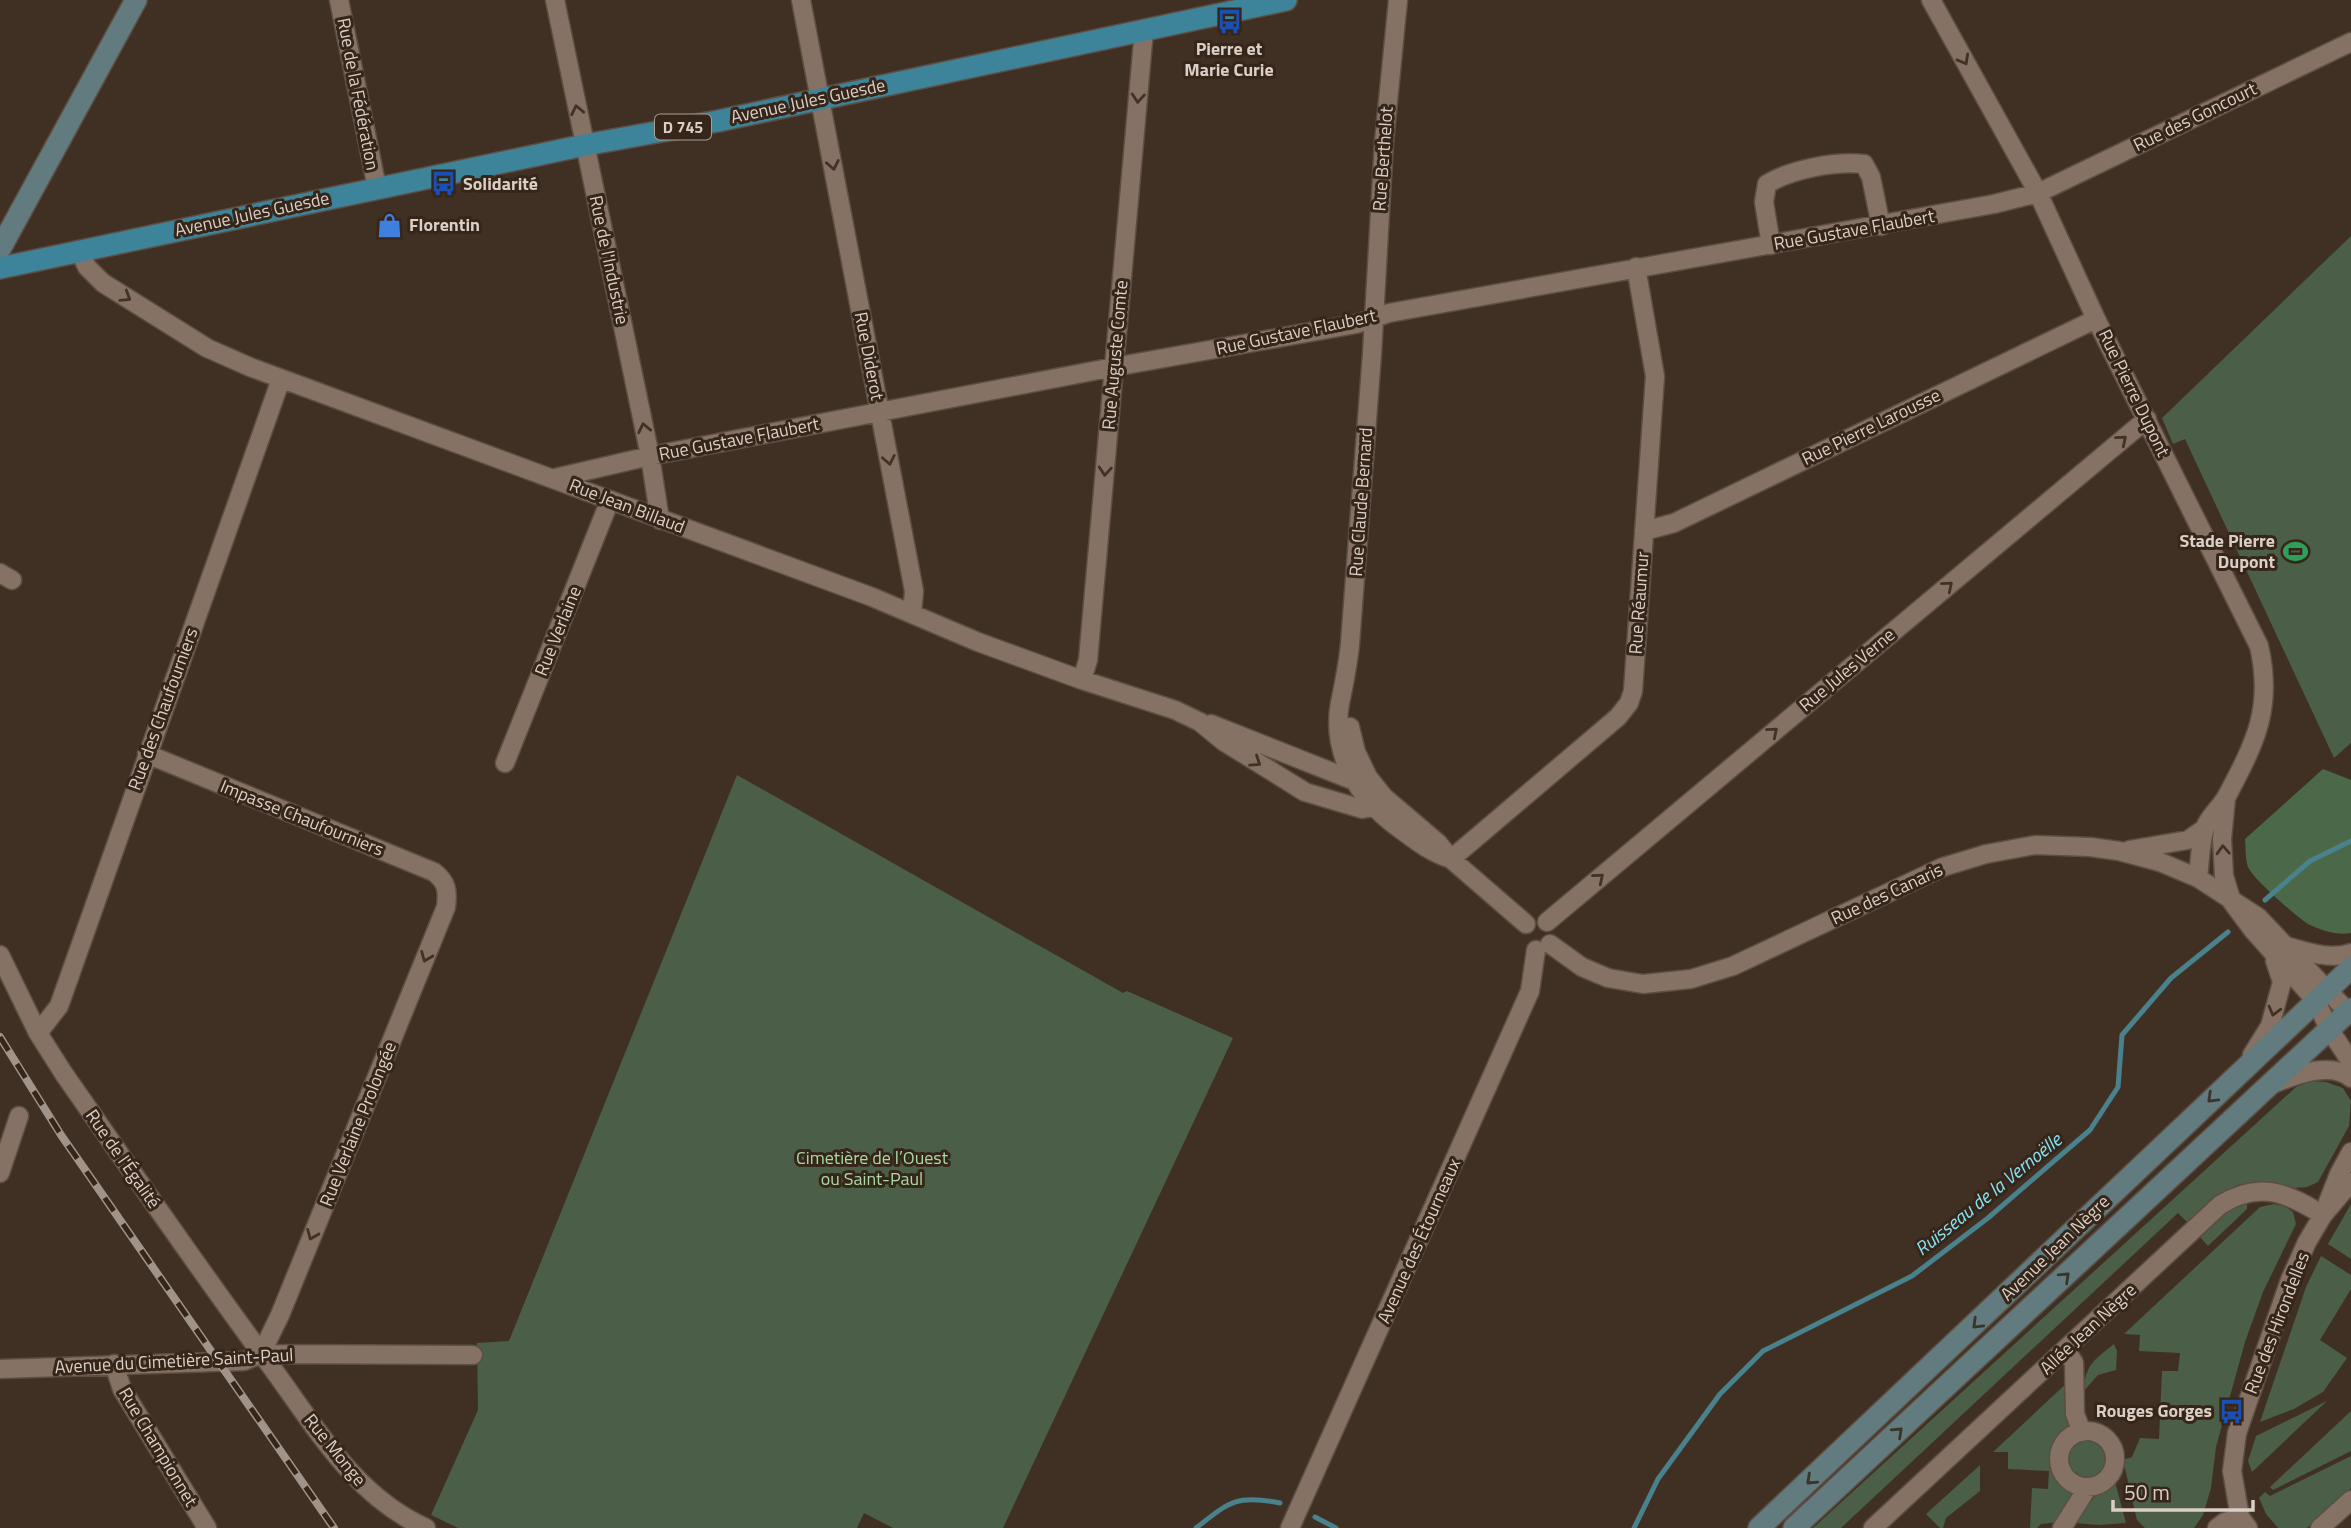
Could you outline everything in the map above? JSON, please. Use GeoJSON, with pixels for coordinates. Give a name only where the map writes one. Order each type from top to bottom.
{"type":"FeatureCollection","features":[{"type":"Feature","properties":{"kind":"main road"},"geometry":{"type":"LineString","coordinates":[[0,249],[136,0]]}},
{"type":"Feature","properties":{"kind":"main road","name":"Avenue Jules Guesde"},"geometry":{"type":"LineString","coordinates":[[0,268],[585,145],[718,121],[1286,0]]}},
{"type":"Feature","properties":{"kind":"main road","name":"Avenue Jean Nègre"},"geometry":{"type":"LineString","coordinates":[[1759,1528],[1888,1409],[2351,968]]}},
{"type":"Feature","properties":{"kind":"main road","name":"Avenue Jean Nègre"},"geometry":{"type":"LineString","coordinates":[[1794,1528],[2350,1012]]}},
{"type":"Feature","properties":{"kind":"street","name":"Rue de la Fédération"},"geometry":{"type":"LineString","coordinates":[[340,0],[377,188]]}},
{"type":"Feature","properties":{"kind":"street","name":"Rue de l'Industrie"},"geometry":{"type":"LineString","coordinates":[[555,0],[650,456],[660,520]]}},
{"type":"Feature","properties":{"kind":"street","name":"Rue Diderot"},"geometry":{"type":"LineString","coordinates":[[801,0],[914,591],[912,614]]}},
{"type":"Feature","properties":{"kind":"street","name":"Rue Berthelot"},"geometry":{"type":"LineString","coordinates":[[1374,318],[1384,142],[1398,0]]}},
{"type":"Feature","properties":{"kind":"street","name":"Rue Pierre Dupont"},"geometry":{"type":"LineString","coordinates":[[1931,0],[2038,192],[2096,318],[2259,646],[2265,673],[2261,722],[2226,798]]}},
{"type":"Feature","properties":{"kind":"street","name":"Rue Auguste Comte"},"geometry":{"type":"LineString","coordinates":[[1082,680],[1088,660],[1144,30]]}},
{"type":"Feature","properties":{"kind":"street","name":"Rue des Goncourt"},"geometry":{"type":"LineString","coordinates":[[2038,192],[2351,42]]}},
{"type":"Feature","properties":{"kind":"street"},"geometry":{"type":"LineString","coordinates":[[1771,245],[1764,202],[1767,184],[1783,174],[1848,163],[1864,164],[1871,177],[1881,226]]}},
{"type":"Feature","properties":{"kind":"street","name":"Rue Gustave Flaubert"},"geometry":{"type":"LineString","coordinates":[[555,478],[650,456],[1114,367],[1356,324],[1389,313],[1636,267],[1881,226],[1994,204],[2038,192]]}},
{"type":"Feature","properties":{"kind":"street","name":"Rue Jean Billaud"},"geometry":{"type":"LineString","coordinates":[[79,250],[87,267],[103,283],[207,348],[281,379],[555,478],[912,614],[978,642],[1082,680],[1131,694],[1200,722]]}},
{"type":"Feature","properties":{"kind":"street","name":"Rue Réaumur"},"geometry":{"type":"LineString","coordinates":[[1451,859],[1618,717],[1629,703],[1633,691],[1655,376],[1636,267]]}},
{"type":"Feature","properties":{"kind":"street","name":"Rue Claude Bernard"},"geometry":{"type":"LineString","coordinates":[[1345,685],[1374,318]]}},
{"type":"Feature","properties":{"kind":"street","name":"Rue Pierre Larousse"},"geometry":{"type":"LineString","coordinates":[[1644,531],[1674,523],[2096,318]]}},
{"type":"Feature","properties":{"kind":"street","name":"Rue des Chaufourniers"},"geometry":{"type":"LineString","coordinates":[[38,1033],[59,1006],[281,379]]}},
{"type":"Feature","properties":{"kind":"street","name":"Rue Jules Verne"},"geometry":{"type":"LineString","coordinates":[[1547,922],[2147,419]]}},
{"type":"Feature","properties":{"kind":"street","name":"Rue Verlaine"},"geometry":{"type":"LineString","coordinates":[[505,763],[610,500]]}},
{"type":"Feature","properties":{"kind":"street"},"geometry":{"type":"LineString","coordinates":[[1345,685],[1340,705],[1340,734],[1345,764],[1354,781]]}},
{"type":"Feature","properties":{"kind":"street"},"geometry":{"type":"LineString","coordinates":[[1345,685],[1349,724],[1356,752],[1377,797]]}},
{"type":"Feature","properties":{"kind":"street"},"geometry":{"type":"LineString","coordinates":[[1200,722],[1234,748],[1305,792],[1362,809],[1377,797]]}},
{"type":"Feature","properties":{"kind":"street"},"geometry":{"type":"LineString","coordinates":[[1200,722],[1219,726],[1354,781],[1377,797],[1433,853],[1451,859],[1527,924]]}},
{"type":"Feature","properties":{"kind":"street"},"geometry":{"type":"LineString","coordinates":[[1314,765],[1332,753],[1340,734]]}},
{"type":"Feature","properties":{"kind":"street","name":"Impasse Chaufourniers"},"geometry":{"type":"LineString","coordinates":[[147,754],[434,872],[444,880],[448,892]]}},
{"type":"Feature","properties":{"kind":"street"},"geometry":{"type":"LineString","coordinates":[[2198,878],[2205,828],[2213,811],[2226,798]]}},
{"type":"Feature","properties":{"kind":"street"},"geometry":{"type":"LineString","coordinates":[[2226,798],[2222,839],[2224,876],[2232,902]]}},
{"type":"Feature","properties":{"kind":"street"},"geometry":{"type":"LineString","coordinates":[[2119,851],[2188,841],[2205,828]]}},
{"type":"Feature","properties":{"kind":"street","name":"Rue des Canaris"},"geometry":{"type":"LineString","coordinates":[[1543,947],[1608,978],[1643,984],[1691,979],[1733,966],[1943,867],[1986,854],[2035,845],[2090,847],[2119,851],[2160,862],[2198,878],[2258,917],[2278,948],[2322,995]]}},
{"type":"Feature","properties":{"kind":"street","name":"Rue Verlaine Prolongée"},"geometry":{"type":"LineString","coordinates":[[261,1354],[280,1315],[436,933],[446,907],[448,892]]}},
{"type":"Feature","properties":{"kind":"street"},"geometry":{"type":"LineString","coordinates":[[1538,919],[1547,922],[1553,934],[1543,947],[1527,946],[1522,937],[1527,924],[1538,919]]}},
{"type":"Feature","properties":{"kind":"street","name":"Avenue des Étourneaux"},"geometry":{"type":"LineString","coordinates":[[1290,1528],[1530,991],[1543,947]]}},
{"type":"Feature","properties":{"kind":"street"},"geometry":{"type":"LineString","coordinates":[[2246,1066],[2270,1026],[2282,982],[2278,948],[2318,955],[2351,953]]}},
{"type":"Feature","properties":{"kind":"street","name":"Rue de l'Égalité"},"geometry":{"type":"LineString","coordinates":[[0,955],[38,1033],[261,1354]]}},
{"type":"Feature","properties":{"kind":"street"},"geometry":{"type":"LineString","coordinates":[[2322,995],[2350,1012]]}},
{"type":"Feature","properties":{"kind":"street"},"geometry":{"type":"LineString","coordinates":[[2272,1084],[2302,1073],[2350,1071],[2329,1029],[2322,995]]}},
{"type":"Feature","properties":{"kind":"street"},"geometry":{"type":"LineString","coordinates":[[0,1173],[19,1116]]}},
{"type":"Feature","properties":{"kind":"street"},"geometry":{"type":"LineString","coordinates":[[2323,1215],[2351,1152]]}},
{"type":"Feature","properties":{"kind":"street"},"geometry":{"type":"LineString","coordinates":[[2323,1215],[2351,1182]]}},
{"type":"Feature","properties":{"kind":"street","name":"Allée Jean Nègre"},"geometry":{"type":"LineString","coordinates":[[1873,1528],[2220,1205],[2230,1199],[2255,1192],[2271,1191],[2295,1198],[2323,1215]]}},
{"type":"Feature","properties":{"kind":"street","name":"Rue des Hirondelles"},"geometry":{"type":"LineString","coordinates":[[2243,1524],[2232,1471],[2237,1433],[2290,1280],[2323,1215]]}},
{"type":"Feature","properties":{"kind":"street"},"geometry":{"type":"LineString","coordinates":[[2066,1350],[2074,1363],[2075,1414],[2082,1432]]}},
{"type":"Feature","properties":{"kind":"street","name":"Avenue du Cimetière Saint-Paul"},"geometry":{"type":"LineString","coordinates":[[0,1369],[244,1361],[261,1354],[473,1356]]}},
{"type":"Feature","properties":{"kind":"street","name":"Rue Monge"},"geometry":{"type":"LineString","coordinates":[[261,1354],[353,1477],[378,1500],[426,1528]]}},
{"type":"Feature","properties":{"kind":"street","name":"Rue Championnet"},"geometry":{"type":"LineString","coordinates":[[114,1364],[122,1389],[206,1528]]}},
{"type":"Feature","properties":{"kind":"street"},"geometry":{"type":"LineString","coordinates":[[2082,1432],[2099,1433],[2106,1438],[2115,1452],[2114,1469],[2110,1476],[2096,1486],[2088,1487],[2078,1486],[2064,1475],[2059,1457],[2066,1440],[2082,1432]]}},
{"type":"Feature","properties":{"kind":"street"},"geometry":{"type":"LineString","coordinates":[[2062,1528],[2088,1487]]}},
{"type":"Feature","properties":{"kind":"street"},"geometry":{"type":"LineString","coordinates":[[2320,1528],[2351,1500]]}},
{"type":"Feature","properties":{"kind":"street"},"geometry":{"type":"LineString","coordinates":[[2217,1528],[2225,1522],[2243,1524]]}},
{"type":"Feature","properties":{"kind":"green space","name":"Stade Pierre Dupont"},"geometry":{"type":"Polygon","coordinates":[[[2351,236],[2351,743],[2334,758],[2185,439],[2173,444],[2162,418],[2351,236]]]}},
{"type":"Feature","properties":{"kind":"green space"},"geometry":{"type":"Polygon","coordinates":[[[2323,769],[2351,780],[2351,933],[2329,932],[2308,924],[2258,880],[2246,861],[2245,839],[2323,769]]]}},
{"type":"Feature","properties":{"kind":"green space","name":"Cimetière de l’Ouest ou Saint-Paul"},"geometry":{"type":"Polygon","coordinates":[[[737,775],[1123,993],[1127,991],[1233,1038],[1003,1528],[893,1528],[864,1513],[857,1528],[458,1528],[431,1515],[478,1410],[477,1343],[509,1341],[737,775]]]}},
{"type":"Feature","properties":{"kind":"green space"},"geometry":{"type":"Polygon","coordinates":[[[2311,1081],[2326,1082],[2343,1088],[2351,1101],[2349,1126],[2318,1182],[2295,1188],[2271,1182],[2237,1185],[2218,1196],[2188,1223],[2178,1213],[1841,1528],[1813,1528],[2296,1087],[2311,1081]]]}},
{"type":"Feature","properties":{"kind":"green space"},"geometry":{"type":"Polygon","coordinates":[[[2247,1202],[2247,1209],[2208,1246],[2200,1237],[2230,1208],[2247,1202]]]}},
{"type":"Feature","properties":{"kind":"green space"},"geometry":{"type":"Polygon","coordinates":[[[2274,1204],[2293,1212],[2296,1224],[2263,1292],[2245,1342],[2216,1447],[2211,1488],[2203,1515],[2194,1528],[2145,1528],[2137,1520],[2123,1460],[2132,1457],[2140,1438],[2159,1439],[2162,1371],[2178,1371],[2180,1353],[2139,1351],[2140,1335],[2124,1334],[2260,1207],[2274,1204]]]}},
{"type":"Feature","properties":{"kind":"green space"},"geometry":{"type":"Polygon","coordinates":[[[2351,1204],[2351,1259],[2328,1244],[2351,1204]]]}},
{"type":"Feature","properties":{"kind":"green space"},"geometry":{"type":"Polygon","coordinates":[[[2321,1256],[2351,1275],[2351,1289],[2320,1340],[2347,1358],[2323,1392],[2294,1409],[2260,1422],[2306,1287],[2321,1256]]]}},
{"type":"Feature","properties":{"kind":"green space"},"geometry":{"type":"Polygon","coordinates":[[[2114,1344],[2117,1351],[2116,1370],[2098,1375],[2083,1392],[2086,1375],[2092,1364],[2114,1344]]]}},
{"type":"Feature","properties":{"kind":"green space"},"geometry":{"type":"Polygon","coordinates":[[[2070,1380],[2075,1427],[2059,1442],[2053,1459],[2059,1476],[2075,1490],[2059,1522],[2030,1528],[2032,1488],[2048,1489],[2049,1471],[2008,1469],[2008,1452],[1993,1452],[2070,1380]]]}},
{"type":"Feature","properties":{"kind":"green space"},"geometry":{"type":"Polygon","coordinates":[[[2327,1401],[2252,1472],[2248,1461],[2256,1436],[2327,1401]]]}},
{"type":"Feature","properties":{"kind":"green space"},"geometry":{"type":"Polygon","coordinates":[[[2351,1411],[2351,1451],[2273,1490],[2270,1487],[2351,1411]]]}},
{"type":"Feature","properties":{"kind":"green space"},"geometry":{"type":"Polygon","coordinates":[[[2086,1437],[2101,1443],[2107,1458],[2101,1473],[2086,1479],[2071,1473],[2065,1458],[2071,1443],[2086,1437]]]}},
{"type":"Feature","properties":{"kind":"green space"},"geometry":{"type":"Polygon","coordinates":[[[2351,1456],[2351,1488],[2307,1528],[2278,1528],[2266,1514],[2259,1498],[2265,1492],[2270,1496],[2351,1456]]]}},
{"type":"Feature","properties":{"kind":"green space"},"geometry":{"type":"Polygon","coordinates":[[[1980,1465],[1980,1491],[1946,1518],[1943,1528],[1940,1528],[1926,1514],[1980,1465]]]}},
{"type":"Feature","properties":{"kind":"green space"},"geometry":{"type":"Polygon","coordinates":[[[2114,1478],[2126,1523],[2075,1523],[2098,1492],[2109,1488],[2114,1478]]]}},
{"type":"Feature","properties":{"kind":"waterway","name":"Ruisseau de la Vernoëlle"},"geometry":{"type":"LineString","coordinates":[[2265,900],[2310,861],[2351,841]]}},
{"type":"Feature","properties":{"kind":"waterway","name":"Ruisseau de la Vernoëlle"},"geometry":{"type":"LineString","coordinates":[[1634,1528],[1658,1479],[1720,1394],[1763,1351],[1912,1276],[1988,1218],[2090,1130],[2118,1087],[2122,1035],[2171,978],[2228,932]]}},
{"type":"Feature","properties":{"kind":"waterway","name":"Ruisseau de la Vernoëlle"},"geometry":{"type":"LineString","coordinates":[[1196,1528],[1234,1502],[1253,1499],[1280,1503]]}},
{"type":"Feature","properties":{"kind":"waterway","name":"Ruisseau de la Vernoëlle"},"geometry":{"type":"LineString","coordinates":[[1315,1517],[1336,1528]]}},
{"type":"Feature","properties":{"kind":"railway"},"geometry":{"type":"LineString","coordinates":[[0,1037],[61,1135],[334,1528]]}},
{"type":"Feature","properties":{"kind":"place","name":"Pierre et Marie Curie"},"geometry":{"type":"Point","coordinates":[1229,22]}},
{"type":"Feature","properties":{"kind":"place","name":"Solidarité"},"geometry":{"type":"Point","coordinates":[443,184]}},
{"type":"Feature","properties":{"kind":"place","name":"Florentin"},"geometry":{"type":"Point","coordinates":[389,225]}},
{"type":"Feature","properties":{"kind":"place","name":"Stade Pierre Dupont"},"geometry":{"type":"Point","coordinates":[2295,551]}},
{"type":"Feature","properties":{"kind":"place","name":"Rouges Gorges"},"geometry":{"type":"Point","coordinates":[2232,1411]}}]}
